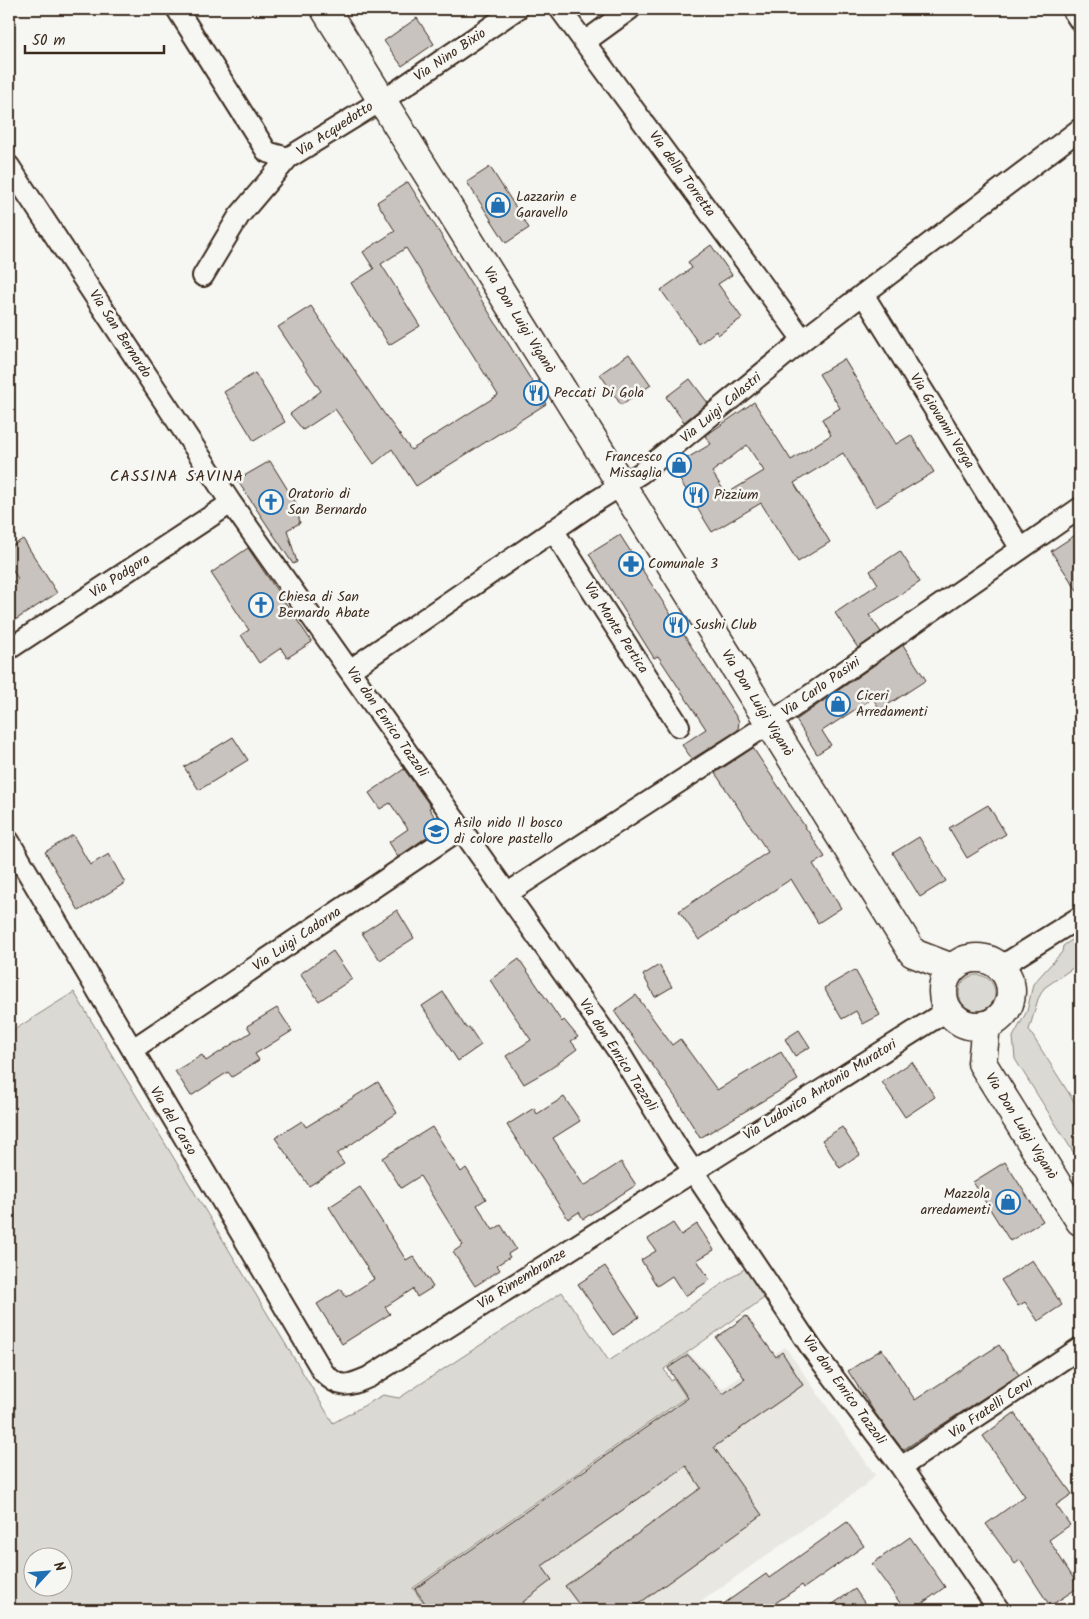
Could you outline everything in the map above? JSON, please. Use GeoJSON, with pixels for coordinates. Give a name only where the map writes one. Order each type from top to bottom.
{"type":"FeatureCollection","features":[{"type":"Feature","properties":{"kind":"street"},"geometry":{"type":"LineString","coordinates":[[177,9],[267,152],[288,158]]}},
{"type":"Feature","properties":{"kind":"street","name":"Via Don Luigi Viganò"},"geometry":{"type":"LineString","coordinates":[[325,9],[913,953],[952,968]]}},
{"type":"Feature","properties":{"kind":"street","name":"Via Nino Bixio"},"geometry":{"type":"LineString","coordinates":[[381,99],[517,9]]}},
{"type":"Feature","properties":{"kind":"street","name":"Via della Torretta"},"geometry":{"type":"LineString","coordinates":[[560,9],[586,41],[803,340]]}},
{"type":"Feature","properties":{"kind":"street"},"geometry":{"type":"LineString","coordinates":[[586,41],[630,9]]}},
{"type":"Feature","properties":{"kind":"street"},"geometry":{"type":"LineString","coordinates":[[1072,9],[1080,21]]}},
{"type":"Feature","properties":{"kind":"street","name":"Via Acquedotto"},"geometry":{"type":"LineString","coordinates":[[203,276],[239,216],[288,158],[381,99]]}},
{"type":"Feature","properties":{"kind":"street","name":"Via Luigi Calastri"},"geometry":{"type":"LineString","coordinates":[[350,670],[553,530],[641,474],[803,340],[1080,129]]}},
{"type":"Feature","properties":{"kind":"street","name":"Via San Bernardo"},"geometry":{"type":"LineString","coordinates":[[9,166],[231,503]]}},
{"type":"Feature","properties":{"kind":"street","name":"Via Giovanni Verga"},"geometry":{"type":"LineString","coordinates":[[863,294],[1021,549]]}},
{"type":"Feature","properties":{"kind":"street","name":"Via Podgora"},"geometry":{"type":"LineString","coordinates":[[9,649],[231,503]]}},
{"type":"Feature","properties":{"kind":"street","name":"Via don Enrico Tazzoli"},"geometry":{"type":"LineString","coordinates":[[231,503],[621,1055],[693,1170],[812,1349],[901,1467],[998,1610]]}},
{"type":"Feature","properties":{"kind":"street","name":"Via Carlo Pasini"},"geometry":{"type":"LineString","coordinates":[[508,893],[770,723],[1080,508]]}},
{"type":"Feature","properties":{"kind":"street","name":"Via Monte Pertica"},"geometry":{"type":"LineString","coordinates":[[553,530],[679,726]]}},
{"type":"Feature","properties":{"kind":"street","name":"Via Luigi Cadorna"},"geometry":{"type":"LineString","coordinates":[[133,1049],[462,828]]}},
{"type":"Feature","properties":{"kind":"street","name":"Via del Carso"},"geometry":{"type":"LineString","coordinates":[[9,841],[323,1372],[334,1383],[350,1385]]}},
{"type":"Feature","properties":{"kind":"street"},"geometry":{"type":"LineString","coordinates":[[1000,967],[1080,917]]}},
{"type":"Feature","properties":{"kind":"street"},"geometry":{"type":"LineString","coordinates":[[980,958],[1000,967],[1010,986],[1010,1000],[999,1018],[986,1025],[964,1024],[948,1010],[943,988],[952,968],[965,960],[980,958]]}},
{"type":"Feature","properties":{"kind":"street","name":"Via Ludovico Antonio Muratori"},"geometry":{"type":"LineString","coordinates":[[693,1170],[948,1010]]}},
{"type":"Feature","properties":{"kind":"street","name":"Via Don Luigi Viganò"},"geometry":{"type":"LineString","coordinates":[[986,1025],[982,1063],[1080,1221]]}},
{"type":"Feature","properties":{"kind":"street","name":"Via Rimembranze"},"geometry":{"type":"LineString","coordinates":[[350,1385],[369,1377],[693,1170]]}},
{"type":"Feature","properties":{"kind":"street","name":"Via Fratelli Cervi"},"geometry":{"type":"LineString","coordinates":[[901,1467],[1080,1348]]}},
{"type":"Feature","properties":{"kind":"shaded area"},"geometry":{"type":"Polygon","coordinates":[[[1080,934],[1080,963],[1044,988],[1038,999],[1029,1030],[1080,1111],[1080,1163],[1015,1059],[1013,1037],[1027,1011],[1033,984],[1062,952],[1063,946],[1080,934]]]}},
{"type":"Feature","properties":{"kind":"shaded area"},"geometry":{"type":"Polygon","coordinates":[[[977,975],[990,980],[995,993],[990,1006],[977,1011],[964,1006],[959,993],[964,980],[977,975]]]}},
{"type":"Feature","properties":{"kind":"shaded area"},"geometry":{"type":"Polygon","coordinates":[[[74,992],[333,1423],[383,1395],[399,1398],[562,1292],[609,1361],[747,1267],[767,1296],[664,1369],[671,1381],[674,1379],[686,1397],[413,1588],[428,1610],[9,1610],[9,1033],[74,992]]]}},
{"type":"Feature","properties":{"kind":"shaded area"},"geometry":{"type":"Polygon","coordinates":[[[785,1347],[875,1475],[863,1487],[689,1610],[429,1610],[413,1589],[686,1398],[667,1367],[688,1352],[722,1389],[785,1347]]]}},
{"type":"Feature","properties":{"kind":"building"},"geometry":{"type":"Polygon","coordinates":[[[417,18],[434,44],[402,66],[384,41],[417,18]]]}},
{"type":"Feature","properties":{"kind":"building","name":"Lazzarin e Garavello"},"geometry":{"type":"Polygon","coordinates":[[[490,167],[529,228],[506,243],[467,182],[490,167]]]}},
{"type":"Feature","properties":{"kind":"building"},"geometry":{"type":"Polygon","coordinates":[[[408,182],[546,404],[416,486],[392,449],[374,464],[335,409],[303,430],[290,414],[321,391],[278,327],[311,306],[411,450],[498,395],[406,248],[381,264],[420,326],[389,345],[351,283],[374,269],[363,252],[395,231],[377,202],[408,182]]]}},
{"type":"Feature","properties":{"kind":"building"},"geometry":{"type":"Polygon","coordinates":[[[711,245],[732,275],[718,284],[742,318],[718,335],[716,331],[699,344],[661,290],[692,268],[688,262],[711,245]]]}},
{"type":"Feature","properties":{"kind":"building"},"geometry":{"type":"Polygon","coordinates":[[[629,354],[651,385],[621,405],[600,374],[629,354]]]}},
{"type":"Feature","properties":{"kind":"building"},"geometry":{"type":"Polygon","coordinates":[[[844,359],[896,444],[911,435],[934,472],[876,507],[843,453],[794,483],[830,542],[798,562],[761,503],[712,532],[672,467],[711,444],[705,436],[754,402],[791,460],[831,435],[822,419],[840,408],[819,374],[844,359]],[[747,445],[712,472],[726,494],[764,471],[747,445]]]}},
{"type":"Feature","properties":{"kind":"building"},"geometry":{"type":"Polygon","coordinates":[[[255,373],[285,422],[254,441],[224,392],[255,373]]]}},
{"type":"Feature","properties":{"kind":"building"},"geometry":{"type":"Polygon","coordinates":[[[690,379],[708,403],[684,422],[666,397],[690,379]]]}},
{"type":"Feature","properties":{"kind":"building","name":"Oratorio di San Bernardo"},"geometry":{"type":"Polygon","coordinates":[[[270,461],[296,503],[300,523],[287,530],[297,562],[293,564],[237,480],[270,461]]]}},
{"type":"Feature","properties":{"kind":"building"},"geometry":{"type":"Polygon","coordinates":[[[1080,532],[1080,595],[1051,551],[1080,532]]]}},
{"type":"Feature","properties":{"kind":"building"},"geometry":{"type":"Polygon","coordinates":[[[620,535],[739,721],[738,730],[692,759],[682,745],[706,729],[658,656],[654,658],[589,554],[620,535]]]}},
{"type":"Feature","properties":{"kind":"building"},"geometry":{"type":"Polygon","coordinates":[[[23,539],[57,593],[9,624],[9,584],[18,579],[9,564],[9,548],[23,539]]]}},
{"type":"Feature","properties":{"kind":"building","name":"Chiesa di San Bernardo Abate"},"geometry":{"type":"Polygon","coordinates":[[[248,548],[312,642],[287,658],[281,648],[259,663],[241,635],[249,630],[211,573],[248,548]]]}},
{"type":"Feature","properties":{"kind":"building"},"geometry":{"type":"Polygon","coordinates":[[[900,551],[920,582],[869,615],[881,632],[858,648],[835,613],[878,584],[870,571],[900,551]]]}},
{"type":"Feature","properties":{"kind":"building","name":"Ciceri Arredamenti"},"geometry":{"type":"Polygon","coordinates":[[[903,645],[926,680],[880,710],[873,698],[822,731],[831,745],[817,754],[796,720],[903,645]]]}},
{"type":"Feature","properties":{"kind":"building"},"geometry":{"type":"Polygon","coordinates":[[[233,737],[248,760],[199,790],[184,767],[233,737]]]}},
{"type":"Feature","properties":{"kind":"building"},"geometry":{"type":"Polygon","coordinates":[[[753,748],[825,857],[813,864],[841,908],[818,923],[791,879],[699,940],[679,911],[768,852],[715,773],[753,748]]]}},
{"type":"Feature","properties":{"kind":"building"},"geometry":{"type":"Polygon","coordinates":[[[404,769],[431,807],[429,808],[441,827],[398,857],[389,842],[408,829],[390,803],[380,809],[369,793],[404,769]]]}},
{"type":"Feature","properties":{"kind":"building"},"geometry":{"type":"Polygon","coordinates":[[[988,805],[1006,834],[967,858],[949,828],[988,805]]]}},
{"type":"Feature","properties":{"kind":"building"},"geometry":{"type":"Polygon","coordinates":[[[73,835],[90,865],[109,854],[125,883],[79,911],[45,852],[73,835]]]}},
{"type":"Feature","properties":{"kind":"building"},"geometry":{"type":"Polygon","coordinates":[[[919,837],[946,881],[920,897],[893,853],[919,837]]]}},
{"type":"Feature","properties":{"kind":"building"},"geometry":{"type":"Polygon","coordinates":[[[397,910],[414,938],[380,960],[362,933],[397,910]]]}},
{"type":"Feature","properties":{"kind":"building"},"geometry":{"type":"Polygon","coordinates":[[[333,951],[352,979],[319,1001],[300,974],[333,951]]]}},
{"type":"Feature","properties":{"kind":"building"},"geometry":{"type":"Polygon","coordinates":[[[519,959],[562,1022],[564,1020],[578,1037],[571,1041],[577,1049],[550,1069],[524,1084],[506,1056],[531,1040],[490,980],[519,959]]]}},
{"type":"Feature","properties":{"kind":"building"},"geometry":{"type":"Polygon","coordinates":[[[659,965],[672,987],[655,997],[643,975],[659,965]]]}},
{"type":"Feature","properties":{"kind":"building"},"geometry":{"type":"Polygon","coordinates":[[[855,970],[880,1015],[863,1024],[856,1011],[842,1019],[824,988],[855,970]]]}},
{"type":"Feature","properties":{"kind":"building"},"geometry":{"type":"Polygon","coordinates":[[[443,992],[466,1028],[469,1027],[481,1045],[458,1061],[422,1006],[443,992]]]}},
{"type":"Feature","properties":{"kind":"building"},"geometry":{"type":"Polygon","coordinates":[[[636,995],[672,1045],[680,1039],[717,1090],[781,1052],[798,1080],[700,1138],[676,1098],[614,1011],[636,995]]]}},
{"type":"Feature","properties":{"kind":"building"},"geometry":{"type":"Polygon","coordinates":[[[277,1008],[292,1031],[255,1054],[259,1060],[232,1077],[228,1072],[191,1096],[175,1071],[202,1055],[206,1061],[251,1032],[247,1026],[277,1008]]]}},
{"type":"Feature","properties":{"kind":"building"},"geometry":{"type":"Polygon","coordinates":[[[799,1030],[810,1047],[795,1056],[785,1039],[799,1030]]]}},
{"type":"Feature","properties":{"kind":"building"},"geometry":{"type":"Polygon","coordinates":[[[912,1062],[935,1097],[905,1117],[882,1082],[912,1062]]]}},
{"type":"Feature","properties":{"kind":"building"},"geometry":{"type":"Polygon","coordinates":[[[378,1082],[397,1113],[337,1154],[344,1164],[309,1186],[275,1138],[302,1121],[306,1127],[378,1082]]]}},
{"type":"Feature","properties":{"kind":"building"},"geometry":{"type":"Polygon","coordinates":[[[564,1097],[580,1121],[553,1138],[584,1186],[621,1162],[636,1185],[583,1219],[579,1212],[568,1219],[507,1125],[534,1108],[537,1114],[564,1097]]]}},
{"type":"Feature","properties":{"kind":"building"},"geometry":{"type":"Polygon","coordinates":[[[432,1127],[461,1172],[466,1168],[486,1199],[477,1205],[493,1230],[501,1225],[516,1249],[508,1254],[510,1257],[497,1265],[500,1270],[475,1286],[453,1252],[463,1245],[420,1176],[401,1188],[382,1158],[432,1127]]]}},
{"type":"Feature","properties":{"kind":"building"},"geometry":{"type":"Polygon","coordinates":[[[842,1127],[860,1155],[840,1168],[822,1140],[842,1127]]]}},
{"type":"Feature","properties":{"kind":"building","name":"Mazzola arredamenti"},"geometry":{"type":"Polygon","coordinates":[[[1005,1162],[1043,1221],[1010,1241],[973,1182],[1005,1162]]]}},
{"type":"Feature","properties":{"kind":"building"},"geometry":{"type":"Polygon","coordinates":[[[360,1187],[406,1260],[413,1256],[433,1287],[417,1297],[413,1289],[385,1307],[390,1314],[342,1344],[317,1304],[341,1289],[346,1297],[374,1279],[329,1207],[360,1187]]]}},
{"type":"Feature","properties":{"kind":"building"},"geometry":{"type":"Polygon","coordinates":[[[673,1223],[681,1235],[697,1224],[714,1250],[697,1260],[710,1280],[685,1296],[672,1276],[657,1286],[641,1260],[656,1251],[648,1239],[673,1223]]]}},
{"type":"Feature","properties":{"kind":"building"},"geometry":{"type":"Polygon","coordinates":[[[1032,1260],[1062,1305],[1038,1321],[1025,1302],[1018,1306],[1001,1280],[1032,1260]]]}},
{"type":"Feature","properties":{"kind":"building"},"geometry":{"type":"Polygon","coordinates":[[[605,1266],[639,1317],[613,1335],[578,1284],[605,1266]]]}},
{"type":"Feature","properties":{"kind":"building"},"geometry":{"type":"Polygon","coordinates":[[[746,1316],[776,1357],[782,1352],[803,1385],[714,1447],[762,1515],[630,1610],[583,1610],[565,1586],[701,1488],[686,1466],[542,1566],[552,1580],[523,1602],[529,1610],[430,1610],[415,1589],[688,1398],[668,1368],[688,1355],[723,1394],[745,1379],[716,1338],[746,1316]]]}},
{"type":"Feature","properties":{"kind":"building"},"geometry":{"type":"Polygon","coordinates":[[[999,1345],[1019,1375],[903,1450],[875,1413],[848,1371],[882,1349],[915,1400],[999,1345]]]}},
{"type":"Feature","properties":{"kind":"building"},"geometry":{"type":"Polygon","coordinates":[[[1014,1413],[1072,1494],[1056,1505],[1070,1525],[1049,1540],[1079,1587],[1050,1606],[1020,1560],[1015,1564],[986,1524],[1025,1496],[983,1436],[1014,1413]]]}},
{"type":"Feature","properties":{"kind":"building"},"geometry":{"type":"Polygon","coordinates":[[[847,1522],[864,1546],[804,1588],[802,1585],[765,1610],[715,1610],[766,1574],[769,1578],[847,1522]]]}},
{"type":"Feature","properties":{"kind":"building"},"geometry":{"type":"Polygon","coordinates":[[[910,1537],[945,1587],[913,1610],[905,1610],[872,1564],[910,1537]]]}},
{"type":"Feature","properties":{"kind":"building"},"geometry":{"type":"Polygon","coordinates":[[[855,1589],[869,1610],[824,1610],[855,1589]]]}},
{"type":"Feature","properties":{"kind":"place","name":"Lazzarin e Garavello"},"geometry":{"type":"Point","coordinates":[498,205]}},
{"type":"Feature","properties":{"kind":"place","name":"Peccati Di Gola"},"geometry":{"type":"Point","coordinates":[536,393]}},
{"type":"Feature","properties":{"kind":"place","name":"Francesco Missaglia"},"geometry":{"type":"Point","coordinates":[679,465]}},
{"type":"Feature","properties":{"kind":"place","name":"Pizzium"},"geometry":{"type":"Point","coordinates":[696,495]}},
{"type":"Feature","properties":{"kind":"place","name":"Oratorio di San Bernardo"},"geometry":{"type":"Point","coordinates":[271,502]}},
{"type":"Feature","properties":{"kind":"place","name":"Comunale 3"},"geometry":{"type":"Point","coordinates":[631,564]}},
{"type":"Feature","properties":{"kind":"place","name":"Chiesa di San Bernardo Abate"},"geometry":{"type":"Point","coordinates":[261,605]}},
{"type":"Feature","properties":{"kind":"place","name":"Sushi Club"},"geometry":{"type":"Point","coordinates":[676,625]}},
{"type":"Feature","properties":{"kind":"place","name":"Ciceri Arredamenti"},"geometry":{"type":"Point","coordinates":[838,704]}},
{"type":"Feature","properties":{"kind":"place","name":"Asilo nido Il bosco di colore pastello"},"geometry":{"type":"Point","coordinates":[436,831]}},
{"type":"Feature","properties":{"kind":"place","name":"Mazzola arredamenti"},"geometry":{"type":"Point","coordinates":[1008,1202]}},
{"type":"Feature","properties":{"kind":"district","name":"CASSINA SAVINA"},"geometry":{"type":"Point","coordinates":[177,476]}}]}
